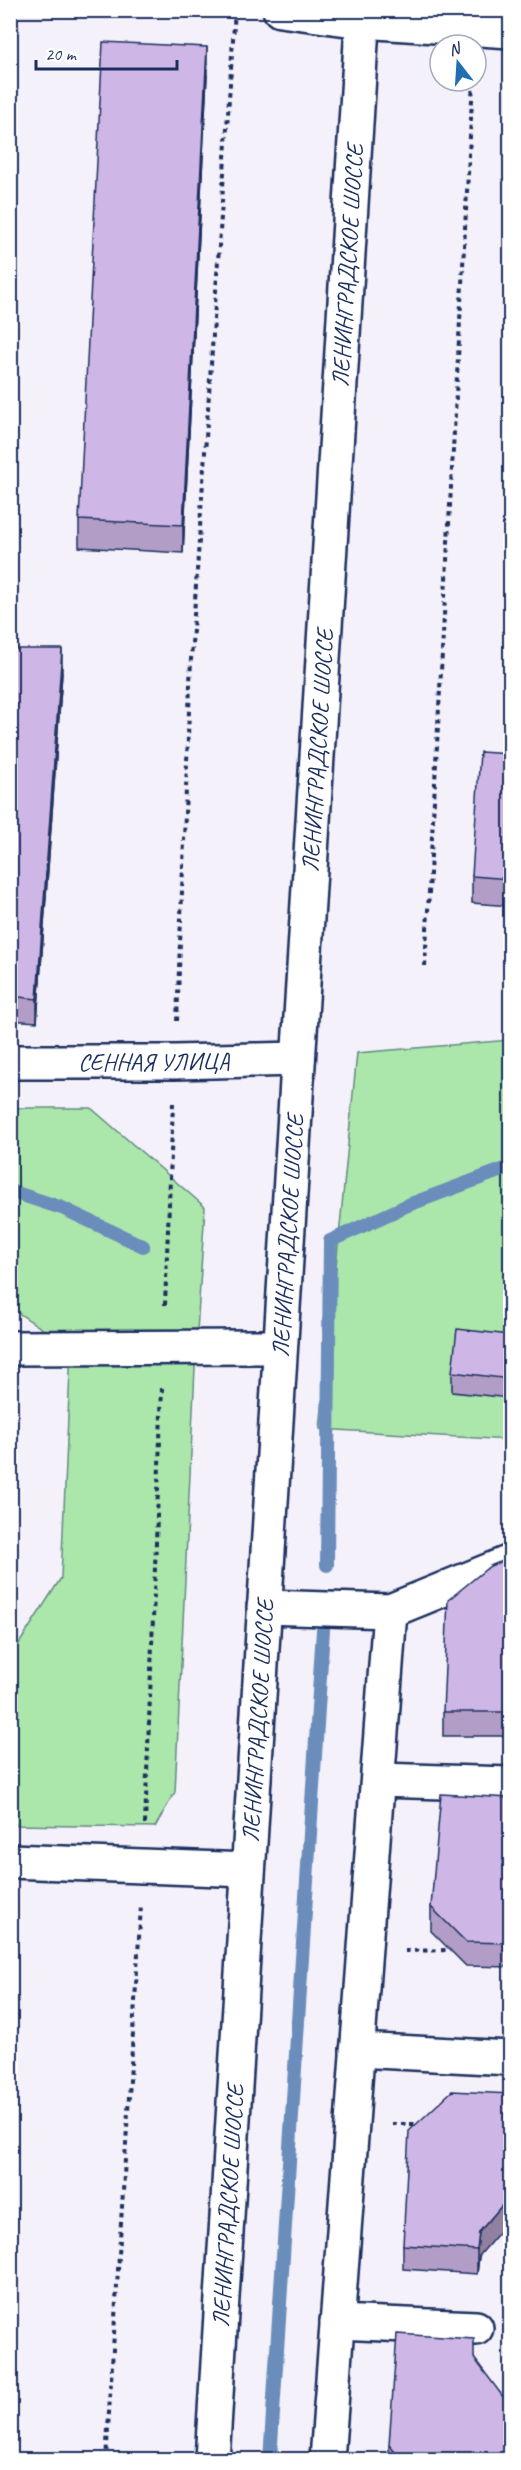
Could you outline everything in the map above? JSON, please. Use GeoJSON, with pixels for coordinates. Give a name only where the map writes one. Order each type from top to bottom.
{"type":"FeatureCollection","features":[{"type":"Feature","properties":{"kind":"main road"},"geometry":{"type":"LineString","coordinates":[[280,10],[510,31]]}},
{"type":"Feature","properties":{"kind":"main road","name":"ЛЕНИНГРАДСКОЕ ШОССЕ"},"geometry":{"type":"LineString","coordinates":[[212,2460],[362,16]]}},
{"type":"Feature","properties":{"kind":"main road","name":"СЕННАЯ УЛИЦА"},"geometry":{"type":"LineString","coordinates":[[10,1062],[298,1059]]}},
{"type":"Feature","properties":{"kind":"main road"},"geometry":{"type":"LineString","coordinates":[[10,1348],[280,1347]]}},
{"type":"Feature","properties":{"kind":"main road"},"geometry":{"type":"LineString","coordinates":[[264,1607],[390,1611],[510,1562]]}},
{"type":"Feature","properties":{"kind":"main road"},"geometry":{"type":"LineString","coordinates":[[327,2460],[390,1611]]}},
{"type":"Feature","properties":{"kind":"main road"},"geometry":{"type":"LineString","coordinates":[[378,1780],[510,1784]]}},
{"type":"Feature","properties":{"kind":"main road"},"geometry":{"type":"LineString","coordinates":[[10,1861],[248,1870]]}},
{"type":"Feature","properties":{"kind":"main road"},"geometry":{"type":"LineString","coordinates":[[357,2050],[510,2058]]}},
{"type":"Feature","properties":{"kind":"main road"},"geometry":{"type":"LineString","coordinates":[[337,2322],[476,2328]]}},
{"type":"Feature","properties":{"kind":"path"},"geometry":{"type":"LineString","coordinates":[[105,2460],[144,1865],[191,659],[235,10]]}},
{"type":"Feature","properties":{"kind":"path"},"geometry":{"type":"LineString","coordinates":[[425,966],[472,93]]}},
{"type":"Feature","properties":{"kind":"green space"},"geometry":{"type":"Polygon","coordinates":[[[510,1040],[510,1440],[320,1429],[357,1053],[510,1040]]]}},
{"type":"Feature","properties":{"kind":"green space"},"geometry":{"type":"Polygon","coordinates":[[[11,1108],[91,1108],[205,1207],[196,1347],[175,1792],[155,1827],[11,1825],[11,1656],[61,1578],[71,1348],[11,1308],[11,1108]]]}},
{"type":"Feature","properties":{"kind":"building"},"geometry":{"type":"Polygon","coordinates":[[[103,42],[207,47],[183,525],[79,520],[103,42]]]}},
{"type":"Feature","properties":{"kind":"building"},"geometry":{"type":"Polygon","coordinates":[[[10,649],[62,649],[37,999],[10,996],[10,649]]]}},
{"type":"Feature","properties":{"kind":"building"},"geometry":{"type":"Polygon","coordinates":[[[480,752],[510,754],[510,879],[472,876],[480,752]]]}},
{"type":"Feature","properties":{"kind":"building"},"geometry":{"type":"Polygon","coordinates":[[[457,1329],[510,1335],[510,1379],[452,1372],[457,1329]]]}},
{"type":"Feature","properties":{"kind":"building"},"geometry":{"type":"Polygon","coordinates":[[[10,1349],[13,1349],[10,1376],[10,1349]]]}},
{"type":"Feature","properties":{"kind":"building"},"geometry":{"type":"Polygon","coordinates":[[[510,1558],[510,1712],[443,1712],[448,1600],[490,1566],[510,1558]]]}},
{"type":"Feature","properties":{"kind":"building"},"geometry":{"type":"Polygon","coordinates":[[[441,1794],[510,1798],[510,1943],[466,1942],[431,1907],[441,1794]]]}},
{"type":"Feature","properties":{"kind":"building"},"geometry":{"type":"Polygon","coordinates":[[[452,2091],[510,2094],[510,2196],[479,2232],[477,2250],[403,2245],[409,2131],[452,2091]]]}},
{"type":"Feature","properties":{"kind":"building"},"geometry":{"type":"Polygon","coordinates":[[[397,2334],[474,2339],[474,2358],[510,2406],[510,2460],[402,2460],[389,2445],[397,2334]]]}},
{"type":"Feature","properties":{"kind":"waterway"},"geometry":{"type":"LineString","coordinates":[[327,1565],[330,1241],[408,1205],[510,1167]]}},
{"type":"Feature","properties":{"kind":"waterway"},"geometry":{"type":"LineString","coordinates":[[10,1191],[62,1208],[143,1246]]}},
{"type":"Feature","properties":{"kind":"waterway"},"geometry":{"type":"LineString","coordinates":[[270,2460],[323,1630]]}}]}
